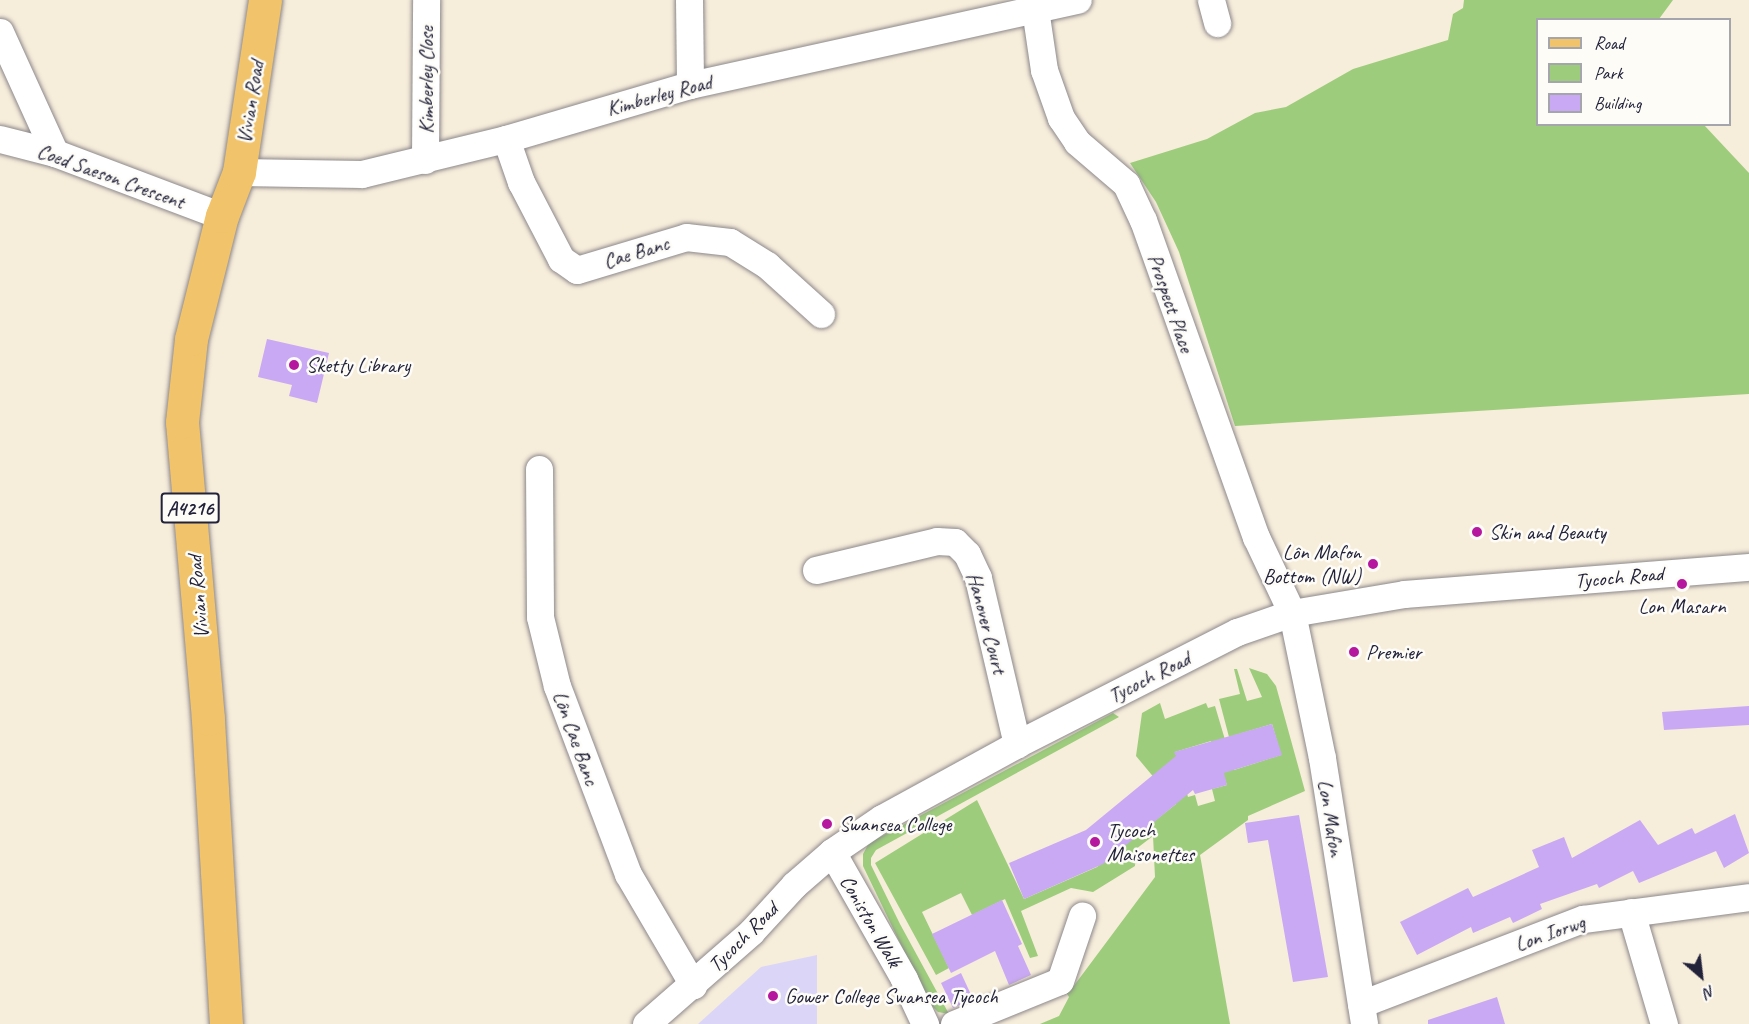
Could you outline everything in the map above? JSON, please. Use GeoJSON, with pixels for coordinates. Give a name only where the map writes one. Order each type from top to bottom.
{"type":"FeatureCollection","features":[{"type":"Feature","properties":{"kind":"main road","name":"Vivian Road"},"geometry":{"type":"LineString","coordinates":[[226,1024],[208,719],[182,422],[191,339],[222,216],[239,172],[265,0]]}},
{"type":"Feature","properties":{"kind":"street","name":"Kimberley Close"},"geometry":{"type":"LineString","coordinates":[[425,160],[426,0]]}},
{"type":"Feature","properties":{"kind":"street"},"geometry":{"type":"LineString","coordinates":[[689,0],[690,85]]}},
{"type":"Feature","properties":{"kind":"street","name":"Kimberley Road"},"geometry":{"type":"LineString","coordinates":[[239,172],[362,174],[506,139],[690,85],[1078,0]]}},
{"type":"Feature","properties":{"kind":"street","name":"Prospect Place"},"geometry":{"type":"LineString","coordinates":[[1035,9],[1044,70],[1061,118],[1077,142],[1126,184],[1143,220],[1248,517],[1292,613]]}},
{"type":"Feature","properties":{"kind":"street"},"geometry":{"type":"LineString","coordinates":[[0,32],[55,153]]}},
{"type":"Feature","properties":{"kind":"street","name":"Coed Saeson Crescent"},"geometry":{"type":"LineString","coordinates":[[0,139],[55,153],[222,216]]}},
{"type":"Feature","properties":{"kind":"street","name":"Cae Banc"},"geometry":{"type":"LineString","coordinates":[[506,139],[521,182],[561,259],[577,270],[686,237],[730,242],[767,265],[821,314]]}},
{"type":"Feature","properties":{"kind":"street","name":"Lôn Cae Banc"},"geometry":{"type":"LineString","coordinates":[[539,469],[540,617],[557,686],[628,874],[693,985]]}},
{"type":"Feature","properties":{"kind":"street","name":"Hanover Court"},"geometry":{"type":"LineString","coordinates":[[816,570],[937,541],[955,542],[967,554],[978,578],[1017,744]]}},
{"type":"Feature","properties":{"kind":"street","name":"Tycoch Road"},"geometry":{"type":"LineString","coordinates":[[646,1024],[693,985],[832,852],[882,818],[1017,744],[1237,632],[1292,613],[1404,594],[1749,567]]}},
{"type":"Feature","properties":{"kind":"street","name":"Lon Mafon"},"geometry":{"type":"LineString","coordinates":[[1292,613],[1322,758],[1362,1014]]}},
{"type":"Feature","properties":{"kind":"street","name":"Coniston Walk"},"geometry":{"type":"LineString","coordinates":[[832,852],[904,979],[925,1024]]}},
{"type":"Feature","properties":{"kind":"street","name":"Lon Iorwg"},"geometry":{"type":"LineString","coordinates":[[1362,1014],[1583,919],[1749,897]]}},
{"type":"Feature","properties":{"kind":"street"},"geometry":{"type":"LineString","coordinates":[[1632,912],[1664,1024]]}},
{"type":"Feature","properties":{"kind":"street"},"geometry":{"type":"LineString","coordinates":[[954,1024],[1060,981],[1082,916]]}},
{"type":"Feature","properties":{"kind":"shaded area","name":"Gower College Swansea Tycoch"},"geometry":{"type":"Polygon","coordinates":[[[817,955],[817,1024],[698,1024],[761,967],[817,955]]]}},
{"type":"Feature","properties":{"kind":"green space"},"geometry":{"type":"Polygon","coordinates":[[[1464,0],[1673,0],[1660,18],[1536,18],[1536,126],[1705,126],[1749,173],[1749,394],[1235,426],[1179,252],[1156,202],[1130,163],[1207,139],[1255,113],[1286,107],[1353,69],[1448,40],[1453,14],[1463,8],[1464,0]]]}},
{"type":"Feature","properties":{"kind":"green space"},"geometry":{"type":"Polygon","coordinates":[[[1249,668],[1267,674],[1276,686],[1305,791],[1248,816],[1248,820],[1200,855],[1230,1024],[1040,1024],[1059,1016],[1069,997],[1066,992],[1073,987],[1155,877],[1153,836],[1136,849],[1135,866],[1093,892],[1071,888],[1021,911],[1038,956],[1030,958],[1005,899],[972,915],[961,893],[922,912],[949,968],[936,975],[875,863],[977,800],[1024,899],[1097,867],[1176,804],[1136,756],[1142,713],[1160,703],[1165,719],[1206,703],[1208,708],[1215,706],[1234,770],[1281,755],[1272,724],[1229,737],[1219,699],[1240,694],[1234,669],[1237,669],[1247,701],[1262,697],[1249,668]],[[1211,741],[1175,752],[1188,797],[1195,795],[1198,806],[1215,801],[1212,789],[1227,785],[1211,741]]]}},
{"type":"Feature","properties":{"kind":"green space"},"geometry":{"type":"Polygon","coordinates":[[[1113,713],[1119,717],[876,850],[871,858],[871,865],[900,924],[949,1014],[938,1012],[929,1003],[863,866],[863,854],[869,843],[1113,713]]]}},
{"type":"Feature","properties":{"kind":"building","name":"Sketty Library"},"geometry":{"type":"Polygon","coordinates":[[[267,339],[329,353],[317,403],[289,396],[292,385],[258,377],[267,339]]]}},
{"type":"Feature","properties":{"kind":"building"},"geometry":{"type":"Polygon","coordinates":[[[1749,706],[1749,725],[1664,730],[1662,712],[1749,706]]]}},
{"type":"Feature","properties":{"kind":"building"},"geometry":{"type":"Polygon","coordinates":[[[1272,724],[1282,755],[1224,773],[1227,785],[1195,794],[1193,790],[1103,864],[1024,899],[1009,863],[1086,830],[1176,756],[1174,752],[1272,724]]]}},
{"type":"Feature","properties":{"kind":"building"},"geometry":{"type":"Polygon","coordinates":[[[1735,814],[1749,853],[1724,868],[1716,851],[1639,883],[1633,871],[1599,888],[1597,884],[1540,904],[1542,909],[1513,923],[1510,917],[1473,933],[1471,927],[1417,955],[1400,922],[1468,888],[1473,897],[1539,867],[1532,850],[1564,837],[1572,858],[1640,820],[1658,845],[1692,828],[1695,834],[1735,814]]]}},
{"type":"Feature","properties":{"kind":"building"},"geometry":{"type":"Polygon","coordinates":[[[1299,815],[1328,977],[1293,982],[1268,840],[1248,843],[1245,823],[1299,815]]]}},
{"type":"Feature","properties":{"kind":"building"},"geometry":{"type":"Polygon","coordinates":[[[1002,900],[1022,944],[1018,946],[1031,975],[1009,985],[995,951],[951,973],[932,934],[1002,900]]]}},
{"type":"Feature","properties":{"kind":"building"},"geometry":{"type":"Polygon","coordinates":[[[961,973],[973,999],[953,1008],[941,983],[961,973]]]}},
{"type":"Feature","properties":{"kind":"building"},"geometry":{"type":"Polygon","coordinates":[[[1497,997],[1505,1024],[1428,1024],[1428,1020],[1497,997]]]}},
{"type":"Feature","properties":{"kind":"place","name":"Sketty Library"},"geometry":{"type":"Point","coordinates":[294,365]}},
{"type":"Feature","properties":{"kind":"place","name":"Skin and Beauty"},"geometry":{"type":"Point","coordinates":[1477,532]}},
{"type":"Feature","properties":{"kind":"place","name":"Lôn Mafon Bottom (NW)"},"geometry":{"type":"Point","coordinates":[1373,564]}},
{"type":"Feature","properties":{"kind":"place","name":"Lon Masarn"},"geometry":{"type":"Point","coordinates":[1682,584]}},
{"type":"Feature","properties":{"kind":"place","name":"Premier"},"geometry":{"type":"Point","coordinates":[1354,652]}},
{"type":"Feature","properties":{"kind":"place","name":"Swansea College"},"geometry":{"type":"Point","coordinates":[827,824]}},
{"type":"Feature","properties":{"kind":"place","name":"Tycoch Maisonettes"},"geometry":{"type":"Point","coordinates":[1095,842]}},
{"type":"Feature","properties":{"kind":"place","name":"Gower College Swansea Tycoch"},"geometry":{"type":"Point","coordinates":[773,996]}}]}
